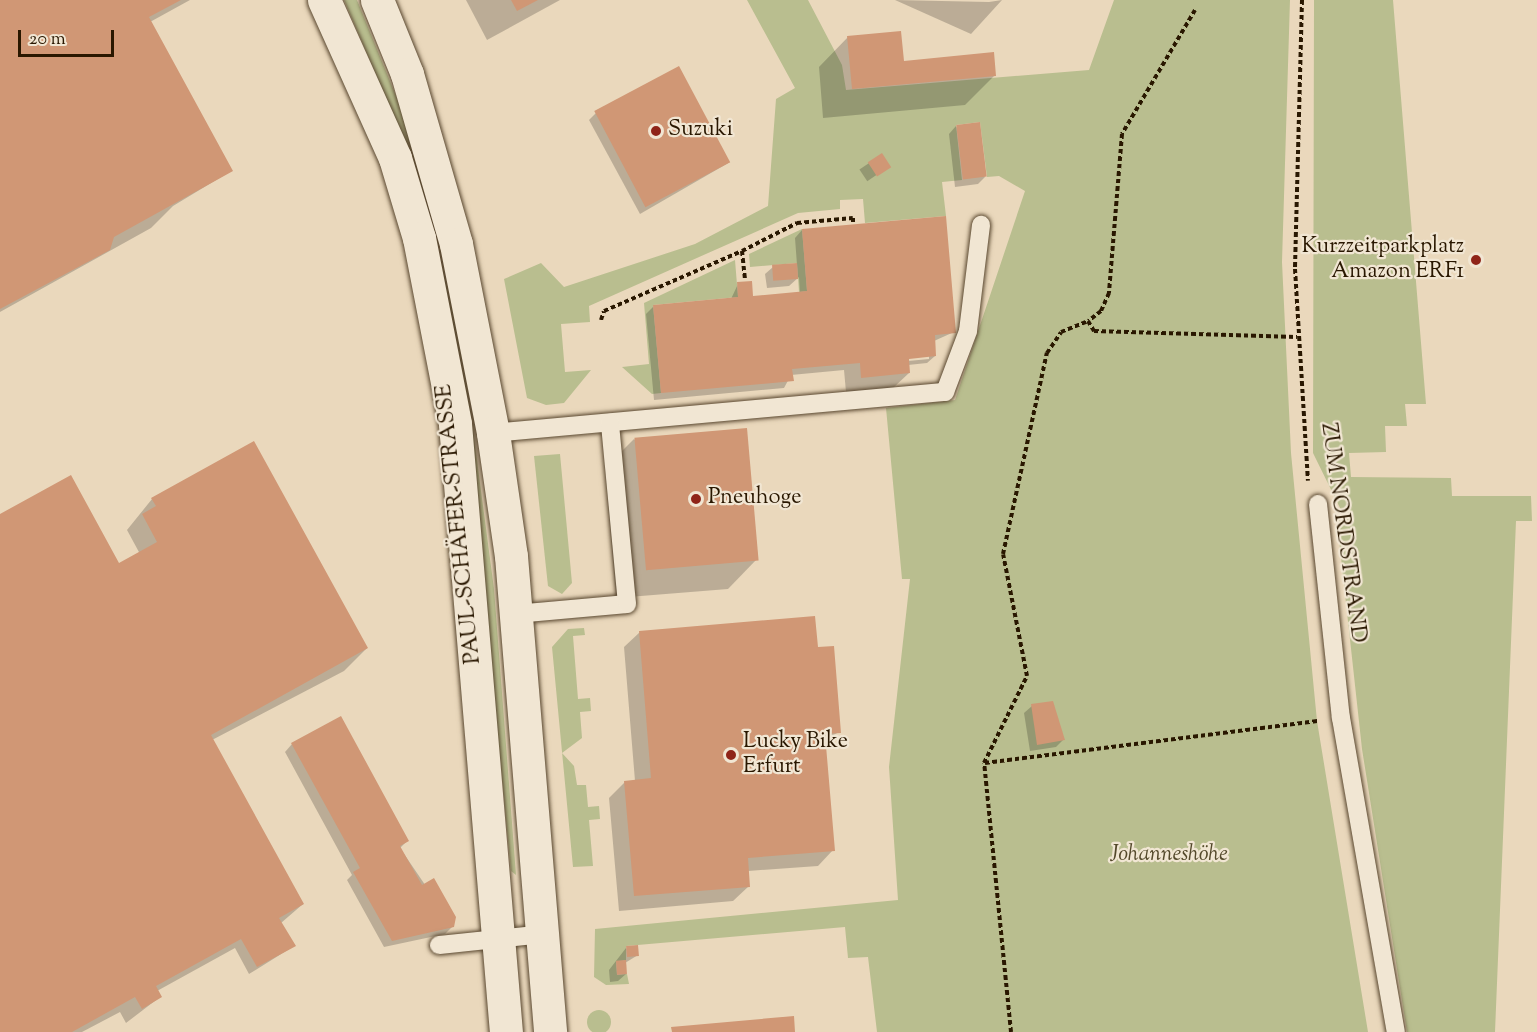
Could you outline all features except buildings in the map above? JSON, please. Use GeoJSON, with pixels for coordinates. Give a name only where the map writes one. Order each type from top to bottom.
{"type":"FeatureCollection","features":[{"type":"Feature","properties":{"kind":"main road","name":"PAUL-SCHÄFER-STRASSE"},"geometry":{"type":"LineString","coordinates":[[324,0],[395,158],[419,238],[455,424],[506,1032]]}},
{"type":"Feature","properties":{"kind":"main road","name":"PAUL-SCHÄFER-STRASSE"},"geometry":{"type":"LineString","coordinates":[[377,0],[408,74],[456,243],[493,433],[516,614],[550,1032]]}},
{"type":"Feature","properties":{"kind":"lane"},"geometry":{"type":"LineString","coordinates":[[493,433],[945,392],[969,331],[981,225]]}},
{"type":"Feature","properties":{"kind":"lane"},"geometry":{"type":"LineString","coordinates":[[516,614],[627,604],[610,423]]}},
{"type":"Feature","properties":{"kind":"lane","name":"ZUM NORDSTRAND"},"geometry":{"type":"LineString","coordinates":[[1318,504],[1341,718],[1396,1032]]}},
{"type":"Feature","properties":{"kind":"lane"},"geometry":{"type":"LineString","coordinates":[[439,945],[543,934]]}},
{"type":"Feature","properties":{"kind":"path","name":"ZUM NORDSTRAND"},"geometry":{"type":"LineString","coordinates":[[1302,0],[1297,337],[1305,473],[1318,504]]}},
{"type":"Feature","properties":{"kind":"path"},"geometry":{"type":"LineString","coordinates":[[1011,1032],[984,763],[1027,676],[1003,554],[1047,353],[1061,332],[1088,321],[1101,311],[1109,293],[1122,134],[1195,10]]}},
{"type":"Feature","properties":{"kind":"path"},"geometry":{"type":"LineString","coordinates":[[601,320],[604,311],[742,251],[797,223],[853,218],[853,224]]}},
{"type":"Feature","properties":{"kind":"path"},"geometry":{"type":"LineString","coordinates":[[742,251],[745,282]]}},
{"type":"Feature","properties":{"kind":"path"},"geometry":{"type":"LineString","coordinates":[[1088,321],[1094,331],[1297,337]]}},
{"type":"Feature","properties":{"kind":"path"},"geometry":{"type":"LineString","coordinates":[[984,763],[1341,718]]}},
{"type":"Feature","properties":{"kind":"green space"},"geometry":{"type":"Polygon","coordinates":[[[344,0],[357,0],[407,123],[462,347],[494,589],[516,875],[511,871],[469,440],[398,126],[344,0]]]}},
{"type":"Feature","properties":{"kind":"green space","name":"Johanneshöhe"},"geometry":{"type":"Polygon","coordinates":[[[747,0],[808,0],[842,65],[846,90],[1089,70],[1114,0],[1290,0],[1282,262],[1291,453],[1317,721],[1368,1032],[877,1032],[868,957],[848,958],[845,927],[626,946],[626,960],[616,962],[617,975],[627,974],[629,984],[606,985],[594,977],[595,929],[898,900],[889,767],[910,579],[902,579],[886,408],[955,400],[1025,191],[999,176],[987,177],[980,122],[956,125],[962,180],[942,182],[946,216],[865,223],[863,199],[840,200],[840,209],[798,213],[589,306],[590,322],[561,324],[565,372],[591,370],[564,403],[546,405],[527,398],[504,279],[541,263],[564,287],[695,244],[768,206],[776,99],[795,88],[747,0]]]}},
{"type":"Feature","properties":{"kind":"green space"},"geometry":{"type":"Polygon","coordinates":[[[1314,0],[1393,0],[1426,404],[1405,404],[1407,426],[1385,426],[1386,452],[1349,453],[1351,477],[1451,478],[1452,496],[1531,496],[1532,521],[1516,521],[1495,1032],[1407,1032],[1362,749],[1337,521],[1345,518],[1313,453],[1314,0]]]}},
{"type":"Feature","properties":{"kind":"green space"},"geometry":{"type":"Polygon","coordinates":[[[802,229],[807,291],[799,292],[797,263],[750,267],[749,254],[802,229]]]}},
{"type":"Feature","properties":{"kind":"green space"},"geometry":{"type":"Polygon","coordinates":[[[735,260],[738,297],[653,305],[661,393],[652,394],[622,367],[649,364],[644,303],[735,260]]]}},
{"type":"Feature","properties":{"kind":"green space"},"geometry":{"type":"Polygon","coordinates":[[[560,454],[572,583],[562,594],[548,586],[534,456],[560,454]]]}},
{"type":"Feature","properties":{"kind":"green space"},"geometry":{"type":"Polygon","coordinates":[[[584,628],[585,635],[573,636],[578,699],[590,698],[591,711],[580,712],[582,738],[562,753],[552,647],[568,629],[584,628]]]}},
{"type":"Feature","properties":{"kind":"green space"},"geometry":{"type":"Polygon","coordinates":[[[562,753],[574,766],[577,785],[586,785],[588,807],[599,806],[600,819],[589,820],[593,866],[573,867],[562,753]]]}},
{"type":"Feature","properties":{"kind":"green space"},"geometry":{"type":"Polygon","coordinates":[[[599,1010],[608,1013],[611,1022],[608,1031],[599,1034],[590,1031],[587,1022],[590,1013],[599,1010]]]}},
{"type":"Feature","properties":{"kind":"place","name":"Suzuki"},"geometry":{"type":"Point","coordinates":[656,131]}},
{"type":"Feature","properties":{"kind":"place","name":"Kurzzeitparkplatz Amazon ERF1"},"geometry":{"type":"Point","coordinates":[1476,260]}},
{"type":"Feature","properties":{"kind":"place","name":"Pneuhoge"},"geometry":{"type":"Point","coordinates":[696,499]}},
{"type":"Feature","properties":{"kind":"place","name":"Lucky Bike Erfurt"},"geometry":{"type":"Point","coordinates":[731,755]}}]}
